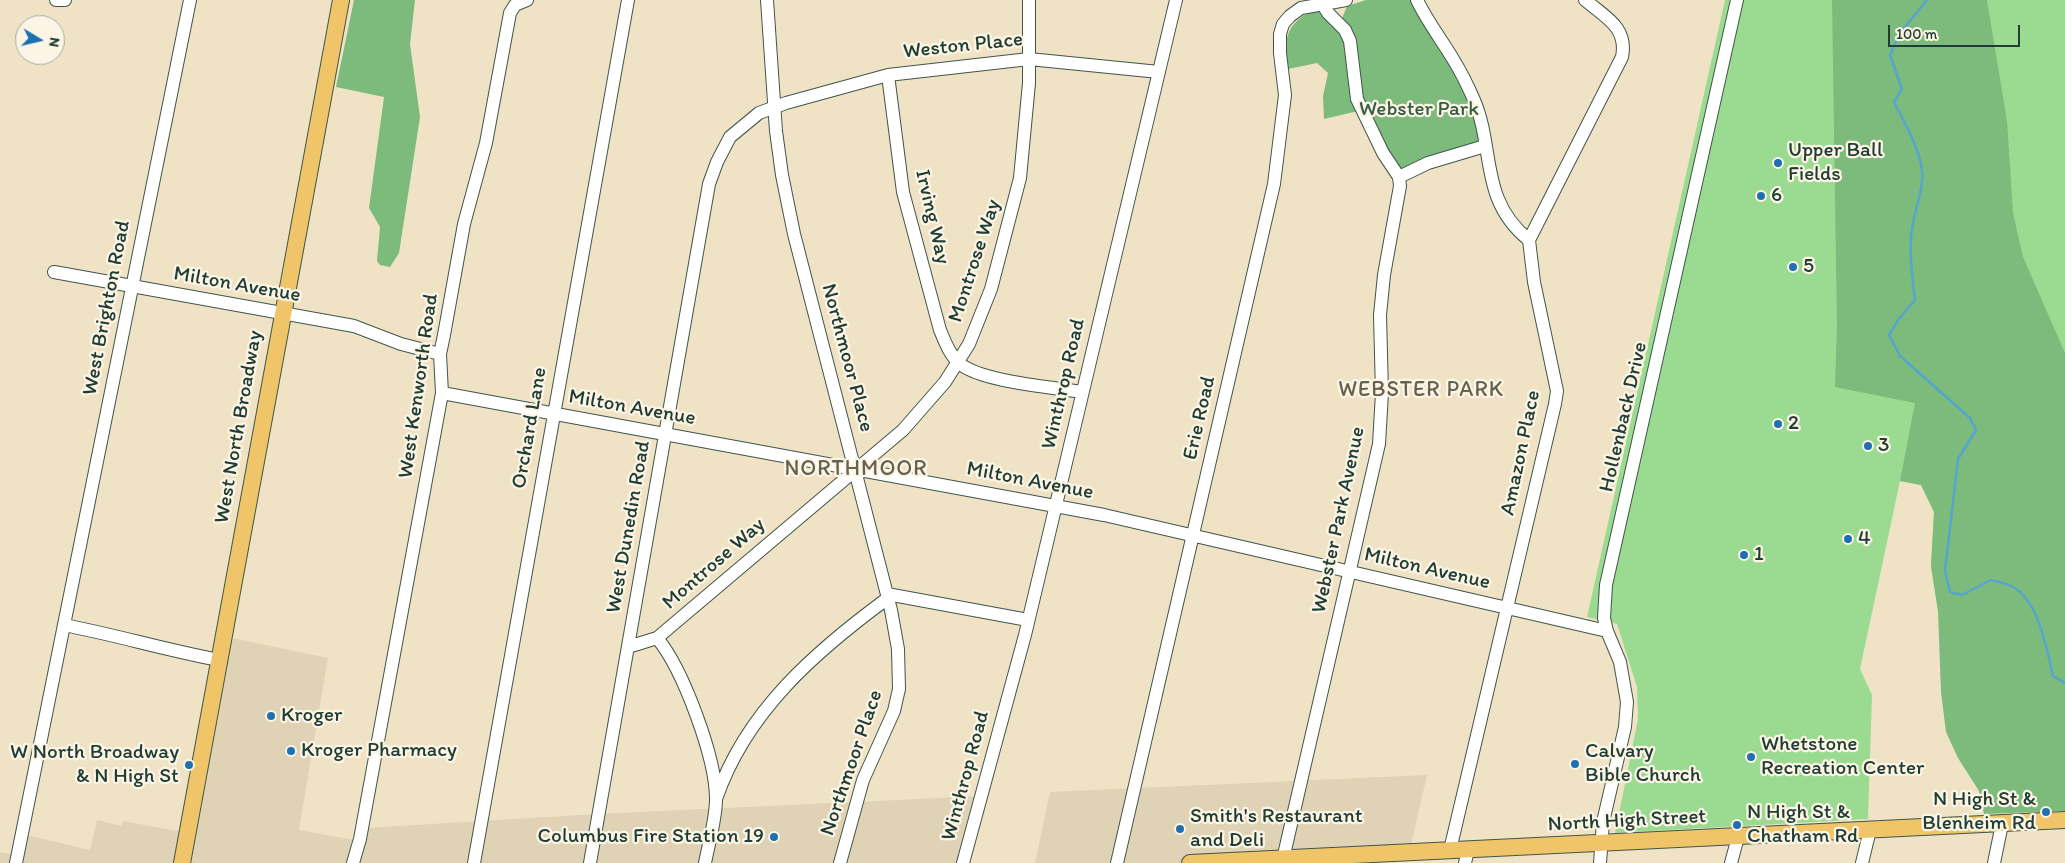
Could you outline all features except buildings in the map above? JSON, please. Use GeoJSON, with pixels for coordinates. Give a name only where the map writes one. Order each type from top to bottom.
{"type":"FeatureCollection","features":[{"type":"Feature","properties":{"kind":"main road","name":"West North Broadway"},"geometry":{"type":"LineString","coordinates":[[182,863],[341,0]]}},
{"type":"Feature","properties":{"kind":"main road","name":"North High Street"},"geometry":{"type":"LineString","coordinates":[[1190,863],[1283,859],[1334,860],[1450,850],[1467,856],[1602,843],[2065,820]]}},
{"type":"Feature","properties":{"kind":"street"},"geometry":{"type":"LineString","coordinates":[[56,0],[65,0]]}},
{"type":"Feature","properties":{"kind":"street","name":"West Brighton Road"},"geometry":{"type":"LineString","coordinates":[[16,863],[190,0]]}},
{"type":"Feature","properties":{"kind":"street","name":"Orchard Lane"},"geometry":{"type":"LineString","coordinates":[[474,863],[628,0]]}},
{"type":"Feature","properties":{"kind":"street","name":"Northmoor Place"},"geometry":{"type":"LineString","coordinates":[[767,0],[774,107],[782,174],[794,234],[888,596],[898,649],[899,689],[894,710],[863,780],[840,863]]}},
{"type":"Feature","properties":{"kind":"street","name":"Montrose Way"},"geometry":{"type":"LineString","coordinates":[[628,646],[657,638],[897,435],[922,411],[958,362],[973,336],[991,289],[1014,207],[1024,153],[1029,59],[1029,0]]}},
{"type":"Feature","properties":{"kind":"street","name":"Winthrop Road"},"geometry":{"type":"LineString","coordinates":[[963,863],[1028,620],[1176,0]]}},
{"type":"Feature","properties":{"kind":"street"},"geometry":{"type":"LineString","coordinates":[[1336,20],[1345,0]]}},
{"type":"Feature","properties":{"kind":"street","name":"Erie Road"},"geometry":{"type":"LineString","coordinates":[[1117,863],[1274,184],[1285,95],[1280,34],[1290,16],[1301,8],[1321,2],[1345,0]]}},
{"type":"Feature","properties":{"kind":"street"},"geometry":{"type":"LineString","coordinates":[[1417,0],[1454,60],[1475,102],[1485,146],[1490,181],[1497,197],[1519,232],[1529,240],[1622,57],[1623,39],[1614,24],[1585,0]]}},
{"type":"Feature","properties":{"kind":"street","name":"Hollenback Drive"},"geometry":{"type":"LineString","coordinates":[[1600,863],[1604,822],[1625,727],[1627,702],[1620,662],[1607,631],[1604,618],[1606,585],[1736,0]]}},
{"type":"Feature","properties":{"kind":"street","name":"West Kenworth Road"},"geometry":{"type":"LineString","coordinates":[[354,858],[364,820],[442,393],[440,354],[464,224],[486,143],[510,13],[521,2]]}},
{"type":"Feature","properties":{"kind":"street"},"geometry":{"type":"LineString","coordinates":[[1321,2],[1344,30],[1350,41],[1357,99],[1376,141],[1399,177],[1428,163],[1485,146]]}},
{"type":"Feature","properties":{"kind":"street","name":"Weston Place"},"geometry":{"type":"LineString","coordinates":[[774,107],[888,75],[1029,59],[1159,72]]}},
{"type":"Feature","properties":{"kind":"street","name":"Irving Way"},"geometry":{"type":"LineString","coordinates":[[888,75],[896,149],[912,230],[940,330],[947,348],[958,362]]}},
{"type":"Feature","properties":{"kind":"street","name":"West Dunedin Road"},"geometry":{"type":"LineString","coordinates":[[590,863],[709,184],[714,169],[730,137],[760,113],[774,107]]}},
{"type":"Feature","properties":{"kind":"street","name":"Webster Park Avenue"},"geometry":{"type":"LineString","coordinates":[[1283,859],[1351,572],[1379,444],[1382,393],[1380,315],[1385,266],[1397,209],[1399,177]]}},
{"type":"Feature","properties":{"kind":"street","name":"Amazon Place"},"geometry":{"type":"LineString","coordinates":[[1450,850],[1556,390],[1534,282],[1529,240]]}},
{"type":"Feature","properties":{"kind":"street","name":"Milton Avenue"},"geometry":{"type":"LineString","coordinates":[[54,272],[354,326],[401,344],[440,354]]}},
{"type":"Feature","properties":{"kind":"street"},"geometry":{"type":"LineString","coordinates":[[958,362],[982,375],[1082,392]]}},
{"type":"Feature","properties":{"kind":"street","name":"Milton Avenue"},"geometry":{"type":"LineString","coordinates":[[442,393],[1056,506],[1194,535],[1607,631]]}},
{"type":"Feature","properties":{"kind":"street"},"geometry":{"type":"LineString","coordinates":[[705,863],[716,800],[726,775],[750,731],[795,675],[888,596],[1028,620]]}},
{"type":"Feature","properties":{"kind":"street"},"geometry":{"type":"LineString","coordinates":[[64,625],[219,660]]}},
{"type":"Feature","properties":{"kind":"street"},"geometry":{"type":"LineString","coordinates":[[657,638],[677,667],[695,712],[712,772],[716,800]]}},
{"type":"Feature","properties":{"kind":"street"},"geometry":{"type":"LineString","coordinates":[[1994,863],[2002,824]]}},
{"type":"Feature","properties":{"kind":"street"},"geometry":{"type":"LineString","coordinates":[[1862,863],[1870,830]]}},
{"type":"Feature","properties":{"kind":"street"},"geometry":{"type":"LineString","coordinates":[[1731,863],[1738,837]]}},
{"type":"Feature","properties":{"kind":"shaded area"},"geometry":{"type":"Polygon","coordinates":[[[223,636],[328,658],[299,830],[354,840],[366,828],[596,814],[982,796],[965,863],[0,863],[0,852],[18,856],[22,834],[90,850],[97,820],[122,826],[123,821],[188,833],[223,636]]]}},
{"type":"Feature","properties":{"kind":"shaded area"},"geometry":{"type":"Polygon","coordinates":[[[1427,775],[1409,854],[1334,863],[1035,863],[1050,792],[1427,775]]]}},
{"type":"Feature","properties":{"kind":"green space"},"geometry":{"type":"Polygon","coordinates":[[[354,0],[415,0],[410,44],[420,117],[399,253],[390,267],[380,265],[377,261],[380,227],[369,208],[384,97],[336,87],[354,0]]]}},
{"type":"Feature","properties":{"kind":"green space","name":"Webster Park"},"geometry":{"type":"Polygon","coordinates":[[[1366,0],[1410,0],[1448,63],[1473,110],[1480,142],[1400,171],[1391,160],[1364,105],[1341,21],[1347,6],[1366,0]]]}},
{"type":"Feature","properties":{"kind":"green space"},"geometry":{"type":"Polygon","coordinates":[[[1725,0],[2065,0],[2065,811],[2007,689],[1938,611],[1931,566],[1934,512],[1921,485],[1900,481],[1860,669],[1872,695],[1868,819],[1615,833],[1638,719],[1637,687],[1617,624],[1587,617],[1725,0]]]}},
{"type":"Feature","properties":{"kind":"green space"},"geometry":{"type":"Polygon","coordinates":[[[1832,0],[1987,0],[2007,121],[2013,213],[2023,257],[2065,353],[2065,811],[1984,814],[1979,791],[1958,758],[1946,732],[1941,692],[1938,611],[1931,566],[1934,512],[1921,485],[1900,481],[1915,403],[1835,387],[1837,326],[1832,0]]]}},
{"type":"Feature","properties":{"kind":"green space"},"geometry":{"type":"Polygon","coordinates":[[[1318,8],[1346,41],[1358,111],[1324,119],[1323,96],[1328,73],[1317,63],[1288,69],[1286,48],[1289,32],[1293,25],[1307,13],[1318,8]]]}},
{"type":"Feature","properties":{"kind":"waterway"},"geometry":{"type":"LineString","coordinates":[[1927,0],[1900,33],[1890,55],[1902,89],[1894,102],[1914,144],[1920,161],[1922,177],[1911,242],[1915,300],[1898,320],[1889,335],[1900,356],[1970,418],[1976,430],[1958,459],[1945,571],[1950,592],[1962,595],[1991,580],[2011,586],[2022,594],[2036,614],[2045,640],[2053,676],[2065,683]]}},
{"type":"Feature","properties":{"kind":"place","name":"Upper Ball Fields"},"geometry":{"type":"Point","coordinates":[1778,163]}},
{"type":"Feature","properties":{"kind":"place","name":"6"},"geometry":{"type":"Point","coordinates":[1761,196]}},
{"type":"Feature","properties":{"kind":"place","name":"5"},"geometry":{"type":"Point","coordinates":[1793,267]}},
{"type":"Feature","properties":{"kind":"place","name":"2"},"geometry":{"type":"Point","coordinates":[1778,424]}},
{"type":"Feature","properties":{"kind":"place","name":"3"},"geometry":{"type":"Point","coordinates":[1868,446]}},
{"type":"Feature","properties":{"kind":"place","name":"4"},"geometry":{"type":"Point","coordinates":[1848,539]}},
{"type":"Feature","properties":{"kind":"place","name":"1"},"geometry":{"type":"Point","coordinates":[1744,555]}},
{"type":"Feature","properties":{"kind":"place","name":"Kroger"},"geometry":{"type":"Point","coordinates":[271,716]}},
{"type":"Feature","properties":{"kind":"place","name":"Kroger Pharmacy"},"geometry":{"type":"Point","coordinates":[291,751]}},
{"type":"Feature","properties":{"kind":"place","name":"Whetstone Recreation Center"},"geometry":{"type":"Point","coordinates":[1751,757]}},
{"type":"Feature","properties":{"kind":"place","name":"Calvary Bible Church"},"geometry":{"type":"Point","coordinates":[1575,764]}},
{"type":"Feature","properties":{"kind":"place","name":"W North Broadway & N High St"},"geometry":{"type":"Point","coordinates":[189,765]}},
{"type":"Feature","properties":{"kind":"place","name":"N High St & Blenheim Rd"},"geometry":{"type":"Point","coordinates":[2046,812]}},
{"type":"Feature","properties":{"kind":"place","name":"N High St & Chatham Rd"},"geometry":{"type":"Point","coordinates":[1737,825]}},
{"type":"Feature","properties":{"kind":"place","name":"Smith's Restaurant and Deli"},"geometry":{"type":"Point","coordinates":[1180,829]}},
{"type":"Feature","properties":{"kind":"place","name":"Columbus Fire Station 19"},"geometry":{"type":"Point","coordinates":[774,837]}},
{"type":"Feature","properties":{"kind":"district","name":"WEBSTER PARK"},"geometry":{"type":"Point","coordinates":[1421,390]}},
{"type":"Feature","properties":{"kind":"district","name":"NORTHMOOR"},"geometry":{"type":"Point","coordinates":[856,469]}}]}
